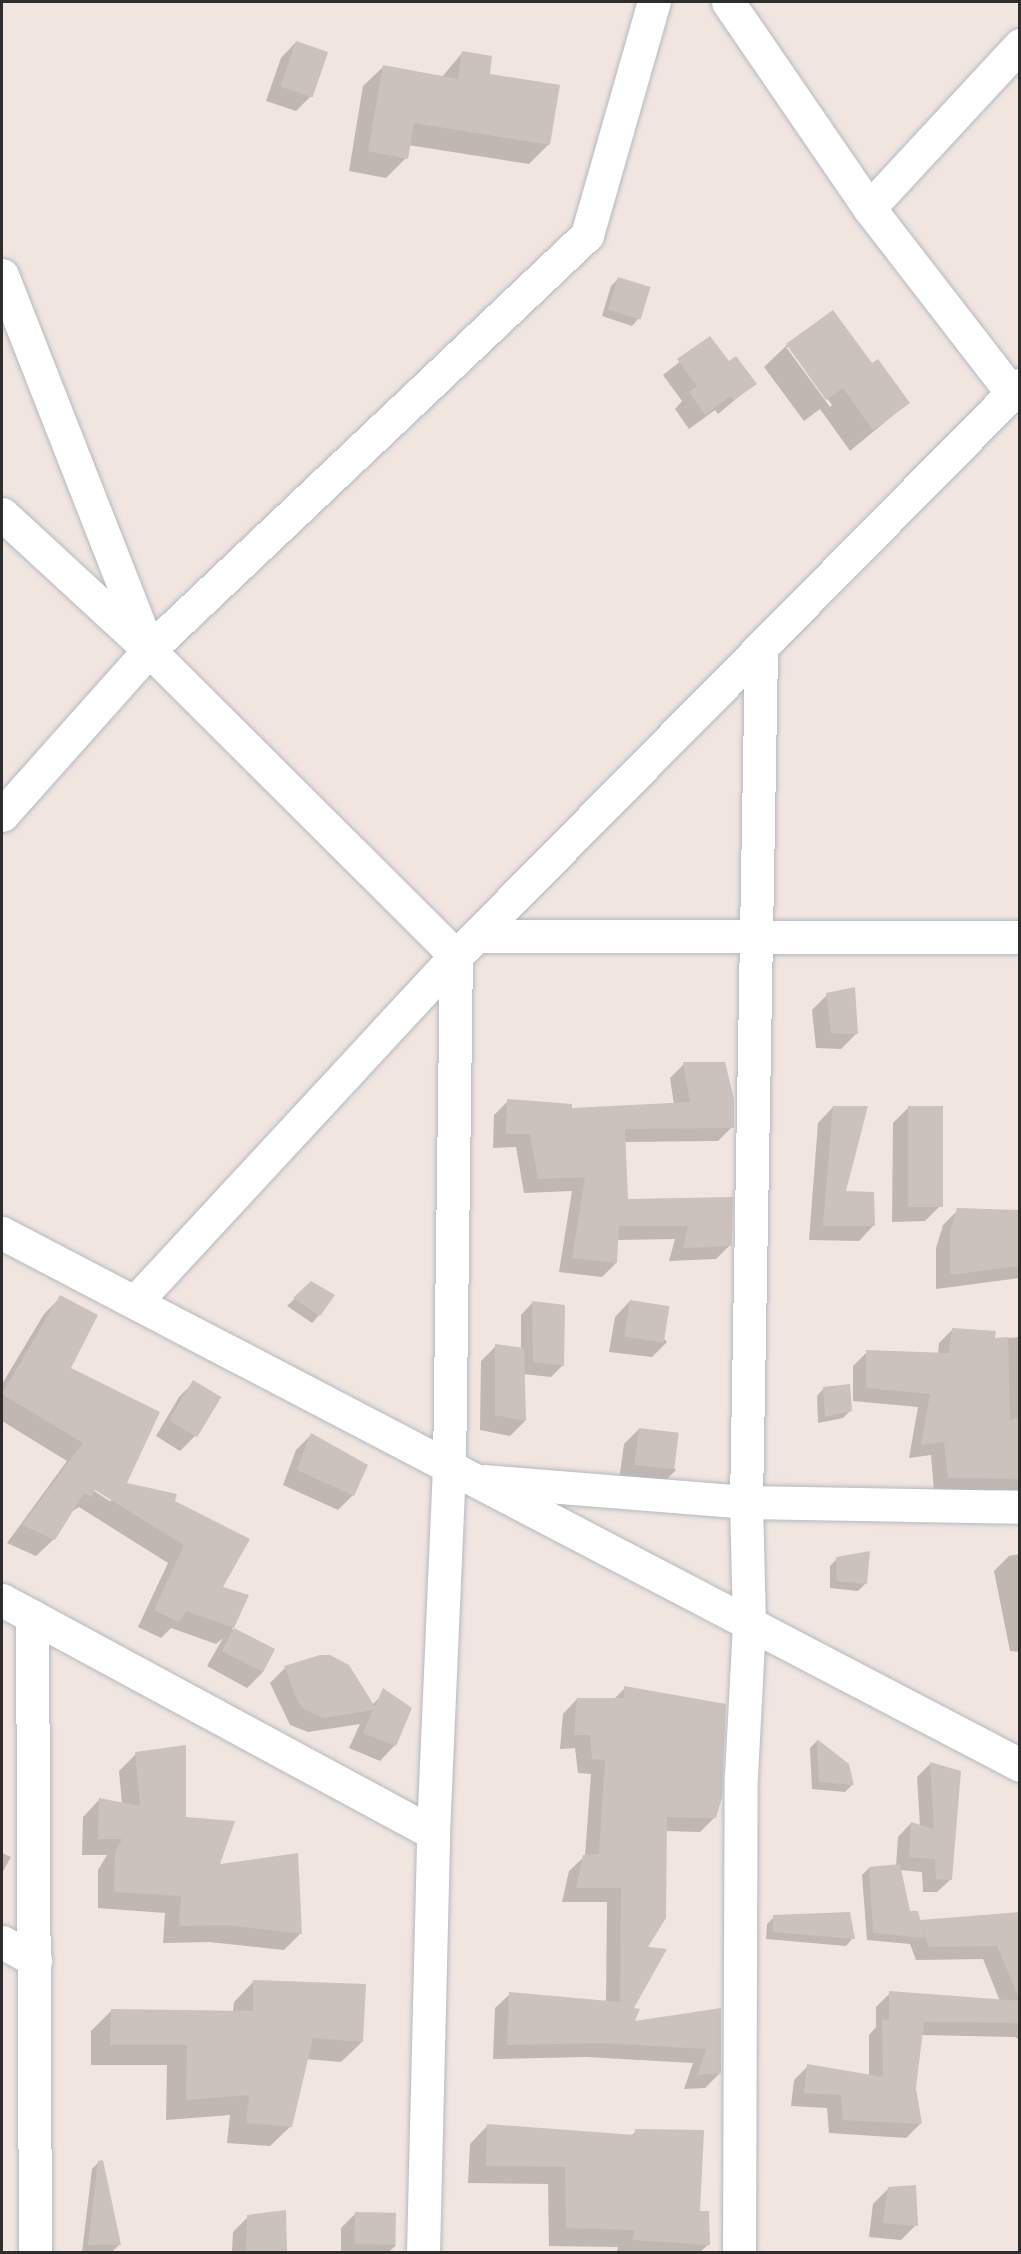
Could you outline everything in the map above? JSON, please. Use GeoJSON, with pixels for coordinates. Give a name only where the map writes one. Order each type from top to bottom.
{"type":"FeatureCollection","features":[{"type":"Feature","properties":{"kind":"street"},"geometry":{"type":"LineString","coordinates":[[2,815],[149,650],[587,235],[654,2]]}},
{"type":"Feature","properties":{"kind":"street"},"geometry":{"type":"LineString","coordinates":[[136,1301],[468,946],[1016,389],[869,208],[728,2]]}},
{"type":"Feature","properties":{"kind":"street"},"geometry":{"type":"LineString","coordinates":[[869,208],[1020,45]]}},
{"type":"Feature","properties":{"kind":"street"},"geometry":{"type":"LineString","coordinates":[[2,274],[149,650]]}},
{"type":"Feature","properties":{"kind":"street"},"geometry":{"type":"LineString","coordinates":[[2,514],[468,946],[756,937],[1020,938]]}},
{"type":"Feature","properties":{"kind":"street"},"geometry":{"type":"LineString","coordinates":[[739,2253],[741,1776],[749,1624],[746,1502],[761,649]]}},
{"type":"Feature","properties":{"kind":"street"},"geometry":{"type":"LineString","coordinates":[[423,2253],[433,1833],[461,1474],[468,946]]}},
{"type":"Feature","properties":{"kind":"street"},"geometry":{"type":"LineString","coordinates":[[2,1233],[1020,1765]]}},
{"type":"Feature","properties":{"kind":"street"},"geometry":{"type":"LineString","coordinates":[[461,1474],[746,1502],[1020,1507]]}},
{"type":"Feature","properties":{"kind":"street"},"geometry":{"type":"LineString","coordinates":[[2,1600],[433,1833]]}},
{"type":"Feature","properties":{"kind":"street"},"geometry":{"type":"LineString","coordinates":[[32,1616],[35,2253]]}},
{"type":"Feature","properties":{"kind":"street"},"geometry":{"type":"LineString","coordinates":[[2,1942],[34,1960]]}},
{"type":"Feature","properties":{"kind":"building"},"geometry":{"type":"Polygon","coordinates":[[[296,41],[328,52],[313,97],[280,86],[296,41]]]}},
{"type":"Feature","properties":{"kind":"building"},"geometry":{"type":"Polygon","coordinates":[[[462,51],[492,56],[490,74],[560,85],[550,145],[414,123],[408,159],[368,151],[383,65],[458,79],[462,51]]]}},
{"type":"Feature","properties":{"kind":"building"},"geometry":{"type":"Polygon","coordinates":[[[618,277],[651,287],[641,319],[608,310],[618,277]]]}},
{"type":"Feature","properties":{"kind":"building"},"geometry":{"type":"Polygon","coordinates":[[[833,310],[872,363],[878,359],[910,403],[873,430],[843,388],[826,400],[786,344],[833,310]]]}},
{"type":"Feature","properties":{"kind":"building"},"geometry":{"type":"Polygon","coordinates":[[[710,336],[729,361],[736,356],[757,384],[734,400],[730,396],[705,415],[689,392],[697,386],[677,359],[710,336]]]}},
{"type":"Feature","properties":{"kind":"building"},"geometry":{"type":"Polygon","coordinates":[[[855,987],[858,1034],[831,1033],[826,993],[855,987]]]}},
{"type":"Feature","properties":{"kind":"building"},"geometry":{"type":"Polygon","coordinates":[[[683,1062],[725,1062],[734,1099],[734,1128],[625,1129],[628,1199],[733,1197],[732,1246],[683,1248],[688,1226],[619,1226],[617,1263],[572,1258],[585,1177],[538,1179],[530,1134],[506,1134],[507,1099],[572,1104],[572,1108],[690,1102],[683,1062]]]}},
{"type":"Feature","properties":{"kind":"building"},"geometry":{"type":"Polygon","coordinates":[[[833,1106],[868,1106],[846,1191],[874,1192],[875,1226],[823,1226],[833,1106]]]}},
{"type":"Feature","properties":{"kind":"building"},"geometry":{"type":"Polygon","coordinates":[[[908,1106],[943,1106],[943,1207],[908,1207],[908,1106]]]}},
{"type":"Feature","properties":{"kind":"building"},"geometry":{"type":"Polygon","coordinates":[[[957,1208],[1020,1210],[1020,1266],[950,1275],[950,1232],[957,1208]]]}},
{"type":"Feature","properties":{"kind":"building"},"geometry":{"type":"Polygon","coordinates":[[[311,1281],[335,1295],[320,1316],[293,1298],[311,1281]]]}},
{"type":"Feature","properties":{"kind":"building"},"geometry":{"type":"Polygon","coordinates":[[[60,1295],[98,1315],[71,1368],[160,1412],[127,1483],[177,1494],[175,1501],[250,1539],[223,1587],[249,1595],[234,1628],[186,1611],[179,1622],[154,1610],[184,1545],[95,1490],[91,1497],[84,1493],[55,1540],[22,1525],[83,1443],[2,1394],[60,1295]]]}},
{"type":"Feature","properties":{"kind":"building"},"geometry":{"type":"Polygon","coordinates":[[[630,1300],[670,1306],[664,1343],[624,1337],[630,1300]]]}},
{"type":"Feature","properties":{"kind":"building"},"geometry":{"type":"Polygon","coordinates":[[[532,1301],[565,1305],[564,1366],[533,1362],[532,1301]]]}},
{"type":"Feature","properties":{"kind":"building"},"geometry":{"type":"Polygon","coordinates":[[[952,1328],[996,1331],[995,1338],[1008,1337],[1010,1420],[1020,1418],[1020,1479],[948,1478],[944,1442],[921,1445],[930,1394],[866,1388],[866,1350],[949,1353],[952,1328]]]}},
{"type":"Feature","properties":{"kind":"building"},"geometry":{"type":"Polygon","coordinates":[[[495,1344],[524,1348],[526,1421],[495,1415],[495,1344]]]}},
{"type":"Feature","properties":{"kind":"building"},"geometry":{"type":"Polygon","coordinates":[[[193,1380],[221,1397],[197,1437],[169,1420],[193,1380]]]}},
{"type":"Feature","properties":{"kind":"building"},"geometry":{"type":"Polygon","coordinates":[[[850,1384],[852,1411],[825,1417],[823,1387],[850,1384]]]}},
{"type":"Feature","properties":{"kind":"building"},"geometry":{"type":"Polygon","coordinates":[[[639,1428],[679,1433],[674,1470],[634,1465],[639,1428]]]}},
{"type":"Feature","properties":{"kind":"building"},"geometry":{"type":"Polygon","coordinates":[[[311,1433],[368,1465],[354,1496],[297,1470],[311,1433]]]}},
{"type":"Feature","properties":{"kind":"building"},"geometry":{"type":"Polygon","coordinates":[[[870,1551],[867,1584],[837,1581],[836,1557],[870,1551]]]}},
{"type":"Feature","properties":{"kind":"building"},"geometry":{"type":"Polygon","coordinates":[[[234,1628],[275,1649],[263,1672],[222,1651],[234,1628]]]}},
{"type":"Feature","properties":{"kind":"building"},"geometry":{"type":"Polygon","coordinates":[[[320,1655],[330,1655],[349,1665],[375,1707],[383,1688],[412,1708],[396,1746],[363,1733],[373,1710],[324,1718],[305,1710],[298,1702],[284,1666],[320,1655]]]}},
{"type":"Feature","properties":{"kind":"building"},"geometry":{"type":"Polygon","coordinates":[[[624,1686],[726,1704],[722,1797],[716,1818],[667,1817],[666,1918],[648,1947],[667,1949],[634,2008],[640,2009],[635,2021],[721,2008],[721,2073],[697,2075],[706,2049],[602,2043],[507,2045],[509,1992],[620,2002],[621,1888],[576,1888],[583,1855],[599,1854],[605,1760],[592,1759],[590,1735],[574,1735],[577,1698],[624,1698],[624,1686]]]}},
{"type":"Feature","properties":{"kind":"building"},"geometry":{"type":"Polygon","coordinates":[[[817,1739],[849,1764],[854,1785],[819,1782],[817,1739]]]}},
{"type":"Feature","properties":{"kind":"building"},"geometry":{"type":"Polygon","coordinates":[[[186,1745],[186,1817],[235,1821],[220,1864],[298,1853],[302,1934],[226,1925],[179,1926],[181,1896],[114,1892],[115,1852],[122,1839],[98,1839],[99,1798],[140,1806],[135,1752],[186,1745]]]}},
{"type":"Feature","properties":{"kind":"building"},"geometry":{"type":"Polygon","coordinates":[[[930,1762],[961,1771],[952,1880],[936,1879],[935,1859],[909,1857],[911,1822],[934,1829],[930,1762]]]}},
{"type":"Feature","properties":{"kind":"building"},"geometry":{"type":"Polygon","coordinates":[[[900,1864],[910,1911],[918,1911],[925,1938],[873,1933],[869,1867],[900,1864]]]}},
{"type":"Feature","properties":{"kind":"building"},"geometry":{"type":"Polygon","coordinates":[[[850,1912],[855,1939],[773,1932],[773,1915],[850,1912]]]}},
{"type":"Feature","properties":{"kind":"building"},"geometry":{"type":"Polygon","coordinates":[[[1020,1912],[1019,1998],[997,1946],[929,1947],[920,1920],[1020,1912]]]}},
{"type":"Feature","properties":{"kind":"building"},"geometry":{"type":"Polygon","coordinates":[[[253,1980],[366,1984],[363,2042],[313,2038],[292,2127],[246,2123],[249,2095],[186,2100],[187,2045],[110,2045],[111,2009],[253,2011],[253,1980]]]}},
{"type":"Feature","properties":{"kind":"building"},"geometry":{"type":"Polygon","coordinates":[[[889,1991],[1020,2001],[1020,2023],[924,2022],[916,2088],[922,2124],[843,2120],[841,2095],[804,2093],[807,2064],[883,2077],[882,2019],[889,2021],[889,1991]]]}},
{"type":"Feature","properties":{"kind":"building"},"geometry":{"type":"Polygon","coordinates":[[[487,2124],[635,2135],[635,2129],[704,2130],[700,2211],[709,2211],[710,2245],[632,2240],[635,2230],[566,2228],[565,2167],[486,2166],[487,2124]]]}},
{"type":"Feature","properties":{"kind":"building"},"geometry":{"type":"Polygon","coordinates":[[[103,2160],[121,2245],[88,2245],[98,2161],[103,2160]]]}},
{"type":"Feature","properties":{"kind":"building"},"geometry":{"type":"Polygon","coordinates":[[[916,2185],[918,2226],[883,2223],[888,2187],[916,2185]]]}},
{"type":"Feature","properties":{"kind":"building"},"geometry":{"type":"Polygon","coordinates":[[[286,2210],[287,2253],[246,2253],[247,2215],[286,2210]]]}},
{"type":"Feature","properties":{"kind":"building"},"geometry":{"type":"Polygon","coordinates":[[[355,2212],[396,2213],[395,2245],[354,2244],[355,2212]]]}}]}
